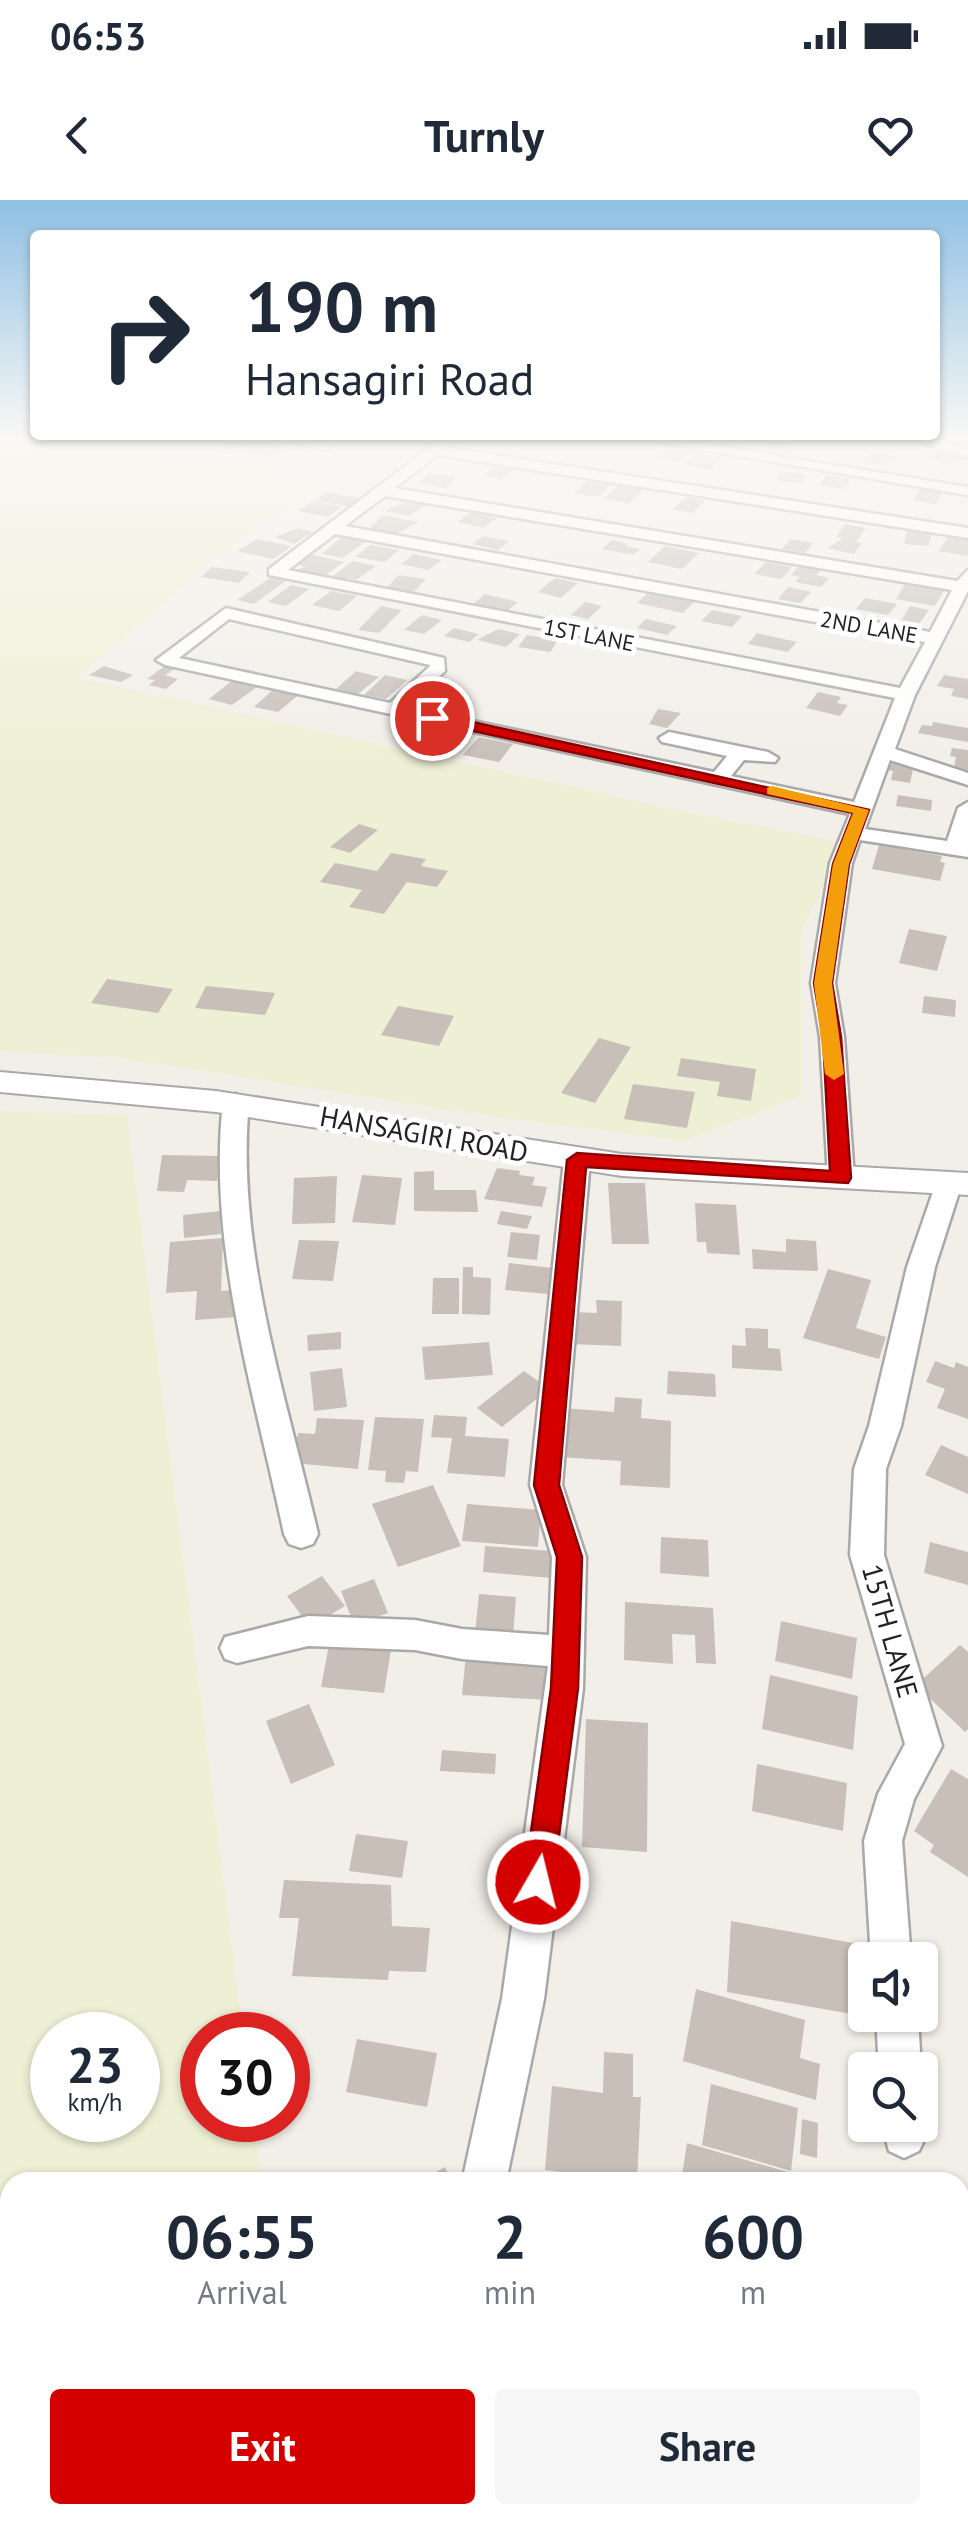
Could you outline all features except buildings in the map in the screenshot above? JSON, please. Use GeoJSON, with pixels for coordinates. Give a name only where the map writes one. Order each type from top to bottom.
{"type":"FeatureCollection","features":[{"type":"Feature","properties":{"kind":"street","name":"1ST LANE"},"geometry":{"type":"LineString","coordinates":[[308,547],[275,572],[906,695]]}},
{"type":"Feature","properties":{"kind":"street","name":"2ND LANE"},"geometry":{"type":"LineString","coordinates":[[434,547],[934,638]]}},
{"type":"Feature","properties":{"kind":"street"},"geometry":{"type":"LineString","coordinates":[[748,547],[965,581],[906,695],[841,864],[823,983],[832,1037],[840,1178]]}},
{"type":"Feature","properties":{"kind":"street"},"geometry":{"type":"LineString","coordinates":[[394,709],[439,667],[438,662],[226,613],[165,660],[862,810]]}},
{"type":"Feature","properties":{"kind":"street"},"geometry":{"type":"LineString","coordinates":[[669,738],[768,758]]}},
{"type":"Feature","properties":{"kind":"street"},"geometry":{"type":"LineString","coordinates":[[884,752],[968,779]]}},
{"type":"Feature","properties":{"kind":"street"},"geometry":{"type":"LineString","coordinates":[[719,779],[739,753]]}},
{"type":"Feature","properties":{"kind":"street"},"geometry":{"type":"LineString","coordinates":[[853,833],[962,849],[968,808]]}},
{"type":"Feature","properties":{"kind":"street","name":"HANSAGIRI ROAD"},"geometry":{"type":"LineString","coordinates":[[0,1082],[150,1091],[236,1102],[577,1160],[959,1184]]}},
{"type":"Feature","properties":{"kind":"street"},"geometry":{"type":"LineString","coordinates":[[236,1102],[232,1142],[243,1269],[301,1534]]}},
{"type":"Feature","properties":{"kind":"street"},"geometry":{"type":"LineString","coordinates":[[486,2172],[523,1998],[565,1688],[569,1557],[546,1485],[577,1160]]}},
{"type":"Feature","properties":{"kind":"street","name":"15TH LANE"},"geometry":{"type":"LineString","coordinates":[[890,1942],[883,1841],[897,1794],[924,1746],[867,1555],[870,1469],[885,1426],[921,1266],[959,1184]]}},
{"type":"Feature","properties":{"kind":"street"},"geometry":{"type":"LineString","coordinates":[[237,1648],[308,1630],[415,1635],[462,1644],[566,1652]]}},
{"type":"Feature","properties":{"kind":"green space"},"geometry":{"type":"Polygon","coordinates":[[[0,547],[228,547],[78,678],[682,811],[836,841],[829,876],[801,931],[801,1096],[683,1141],[476,1114],[120,1058],[0,1051],[0,547]]]}},
{"type":"Feature","properties":{"kind":"green space"},"geometry":{"type":"Polygon","coordinates":[[[0,1111],[127,1116],[240,2012],[180,2012],[180,2142],[257,2142],[262,2172],[0,2172],[0,1111]]]}},
{"type":"Feature","properties":{"kind":"slow traffic"},"geometry":{"type":"LineString","coordinates":[[772,791],[862,810],[841,864],[823,983],[834,1074]]}},
{"type":"Feature","properties":{"kind":"route"},"geometry":{"type":"LineString","coordinates":[[432,718],[862,810],[841,864],[823,983],[832,1037],[840,1178],[577,1160],[546,1485],[569,1557],[565,1688],[538,1882]]}}]}
